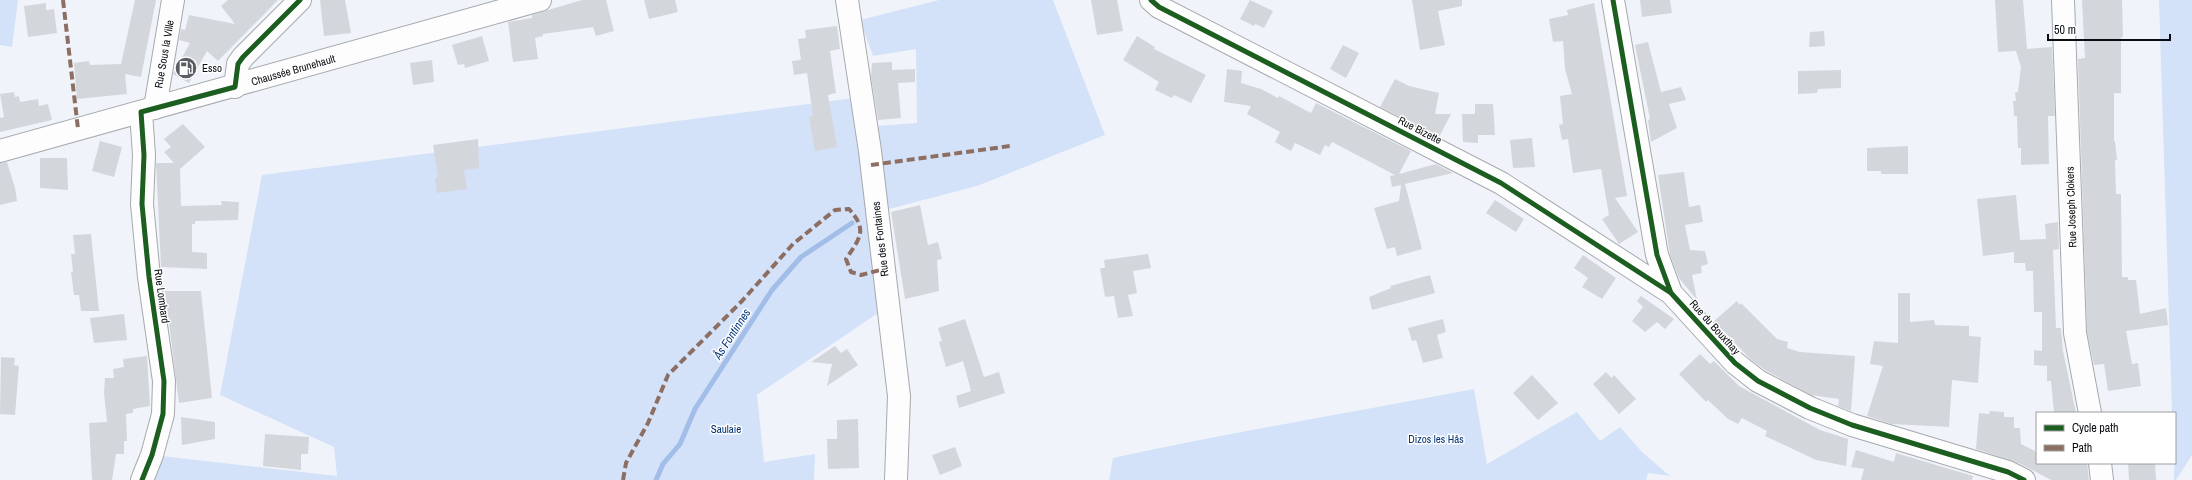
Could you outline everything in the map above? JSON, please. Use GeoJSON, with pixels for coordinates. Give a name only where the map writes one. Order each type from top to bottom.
{"type":"FeatureCollection","features":[{"type":"Feature","properties":{"kind":"street","name":"Rue Sous la Ville"},"geometry":{"type":"LineString","coordinates":[[148,110],[173,0]]}},
{"type":"Feature","properties":{"kind":"street"},"geometry":{"type":"LineString","coordinates":[[234,86],[238,64],[243,57],[300,0]]}},
{"type":"Feature","properties":{"kind":"street","name":"Chaussée Brunehault"},"geometry":{"type":"LineString","coordinates":[[0,151],[540,0]]}},
{"type":"Feature","properties":{"kind":"street","name":"Rue des Fontaines"},"geometry":{"type":"LineString","coordinates":[[847,0],[870,151],[899,396],[896,480]]}},
{"type":"Feature","properties":{"kind":"street","name":"Rue Bizette"},"geometry":{"type":"LineString","coordinates":[[1151,0],[1159,7],[1501,183],[1671,293]]}},
{"type":"Feature","properties":{"kind":"street","name":"Rue du Bouxthay"},"geometry":{"type":"LineString","coordinates":[[1613,0],[1657,255],[1671,293],[1735,363],[1758,381],[1810,408],[1865,429],[2008,472],[2024,480]]}},
{"type":"Feature","properties":{"kind":"street","name":"Rue Joseph Clokers"},"geometry":{"type":"LineString","coordinates":[[2063,0],[2074,334],[2090,412]]}},
{"type":"Feature","properties":{"kind":"street","name":"Rue Lombard"},"geometry":{"type":"LineString","coordinates":[[142,480],[152,454],[163,414],[164,381],[149,277],[143,211],[144,155],[148,110]]}},
{"type":"Feature","properties":{"kind":"street"},"geometry":{"type":"LineString","coordinates":[[2100,464],[2102,480]]}},
{"type":"Feature","properties":{"kind":"green space"},"geometry":{"type":"Polygon","coordinates":[[[0,0],[18,0],[12,47],[0,45],[0,0]]]}},
{"type":"Feature","properties":{"kind":"green space"},"geometry":{"type":"Polygon","coordinates":[[[939,0],[1053,0],[1105,135],[977,186],[889,209],[877,126],[917,123],[916,49],[873,56],[860,20],[939,0]]]}},
{"type":"Feature","properties":{"kind":"green space"},"geometry":{"type":"Polygon","coordinates":[[[2159,0],[2192,0],[2192,455],[2176,480],[2174,480],[2174,464],[2176,464],[2176,412],[2172,412],[2159,0]]]}},
{"type":"Feature","properties":{"kind":"green space","name":"Saulaie"},"geometry":{"type":"Polygon","coordinates":[[[854,98],[887,307],[757,395],[764,462],[815,454],[814,480],[142,480],[152,455],[337,476],[334,447],[220,395],[262,175],[854,98]]]}},
{"type":"Feature","properties":{"kind":"green space","name":"Dizos les Hås"},"geometry":{"type":"Polygon","coordinates":[[[1474,389],[1487,464],[1577,412],[1600,441],[1620,427],[1642,452],[1670,476],[1648,473],[1646,480],[1109,480],[1113,458],[1474,389]]]}},
{"type":"Feature","properties":{"kind":"building"},"geometry":{"type":"Polygon","coordinates":[[[135,0],[156,0],[141,77],[125,74],[127,94],[77,99],[74,63],[89,61],[90,65],[121,64],[135,0]]]}},
{"type":"Feature","properties":{"kind":"building"},"geometry":{"type":"Polygon","coordinates":[[[228,0],[278,0],[218,61],[207,51],[189,83],[173,74],[190,43],[179,40],[181,29],[185,30],[189,15],[235,24],[221,6],[228,0]]]}},
{"type":"Feature","properties":{"kind":"building"},"geometry":{"type":"Polygon","coordinates":[[[320,0],[345,0],[351,33],[324,36],[320,0]]]}},
{"type":"Feature","properties":{"kind":"building"},"geometry":{"type":"Polygon","coordinates":[[[582,0],[606,0],[614,31],[596,36],[593,27],[543,34],[543,36],[535,38],[538,59],[513,62],[508,22],[532,18],[532,15],[582,0]]]}},
{"type":"Feature","properties":{"kind":"building"},"geometry":{"type":"Polygon","coordinates":[[[644,0],[675,0],[678,12],[649,19],[644,0]]]}},
{"type":"Feature","properties":{"kind":"building"},"geometry":{"type":"Polygon","coordinates":[[[1091,0],[1117,0],[1123,31],[1097,35],[1091,0]]]}},
{"type":"Feature","properties":{"kind":"building"},"geometry":{"type":"Polygon","coordinates":[[[1250,0],[1273,11],[1264,28],[1255,24],[1254,26],[1240,19],[1250,0]]]}},
{"type":"Feature","properties":{"kind":"building"},"geometry":{"type":"Polygon","coordinates":[[[1412,0],[1462,0],[1462,6],[1438,11],[1445,45],[1420,50],[1412,0]]]}},
{"type":"Feature","properties":{"kind":"building"},"geometry":{"type":"Polygon","coordinates":[[[1640,0],[1670,0],[1672,13],[1642,17],[1640,0]]]}},
{"type":"Feature","properties":{"kind":"building"},"geometry":{"type":"Polygon","coordinates":[[[1995,0],[2023,0],[2027,49],[2052,47],[2055,116],[2048,116],[2049,164],[2021,165],[2021,148],[2018,148],[2017,116],[2014,116],[2013,101],[2016,101],[2015,92],[2018,92],[2021,67],[2016,51],[1998,52],[1995,0]]]}},
{"type":"Feature","properties":{"kind":"building"},"geometry":{"type":"Polygon","coordinates":[[[2082,0],[2122,0],[2123,37],[2121,37],[2121,93],[2114,93],[2114,141],[2117,160],[2115,160],[2116,194],[2121,194],[2122,277],[2128,277],[2128,280],[2136,280],[2140,314],[2166,308],[2168,325],[2126,331],[2132,364],[2138,363],[2141,386],[2108,391],[2104,364],[2094,365],[2087,332],[2078,59],[2085,58],[2082,0]]]}},
{"type":"Feature","properties":{"kind":"building"},"geometry":{"type":"Polygon","coordinates":[[[46,3],[46,10],[54,9],[57,33],[28,37],[24,6],[46,3]]]}},
{"type":"Feature","properties":{"kind":"building"},"geometry":{"type":"Polygon","coordinates":[[[1594,3],[1627,196],[1615,198],[1638,232],[1619,244],[1602,219],[1609,215],[1601,169],[1573,173],[1568,139],[1562,140],[1559,125],[1563,124],[1560,96],[1572,94],[1565,69],[1563,41],[1553,42],[1549,19],[1568,15],[1567,10],[1594,3]]]}},
{"type":"Feature","properties":{"kind":"building"},"geometry":{"type":"Polygon","coordinates":[[[837,26],[840,49],[830,51],[836,93],[828,95],[837,147],[815,151],[809,116],[813,116],[807,73],[794,75],[792,61],[801,60],[798,39],[806,38],[805,30],[837,26]]]}},
{"type":"Feature","properties":{"kind":"building"},"geometry":{"type":"Polygon","coordinates":[[[1824,31],[1825,46],[1809,47],[1810,32],[1824,31]]]}},
{"type":"Feature","properties":{"kind":"building"},"geometry":{"type":"Polygon","coordinates":[[[482,36],[489,61],[465,68],[464,64],[458,65],[452,45],[482,36]]]}},
{"type":"Feature","properties":{"kind":"building"},"geometry":{"type":"Polygon","coordinates":[[[1137,36],[1155,47],[1154,49],[1206,75],[1191,103],[1174,95],[1172,98],[1155,90],[1159,82],[1123,60],[1137,36]]]}},
{"type":"Feature","properties":{"kind":"building"},"geometry":{"type":"Polygon","coordinates":[[[1648,42],[1661,92],[1681,87],[1686,100],[1669,104],[1677,128],[1651,142],[1648,120],[1650,119],[1635,45],[1648,42]]]}},
{"type":"Feature","properties":{"kind":"building"},"geometry":{"type":"Polygon","coordinates":[[[1343,45],[1359,53],[1346,78],[1330,69],[1343,45]]]}},
{"type":"Feature","properties":{"kind":"building"},"geometry":{"type":"Polygon","coordinates":[[[432,60],[434,82],[413,85],[410,63],[432,60]]]}},
{"type":"Feature","properties":{"kind":"building"},"geometry":{"type":"Polygon","coordinates":[[[892,62],[892,70],[915,69],[915,82],[898,83],[901,118],[878,120],[871,77],[872,63],[892,62]]]}},
{"type":"Feature","properties":{"kind":"building"},"geometry":{"type":"Polygon","coordinates":[[[1227,69],[1242,71],[1241,83],[1261,89],[1278,98],[1279,96],[1311,113],[1316,103],[1411,151],[1399,174],[1436,164],[1453,173],[1405,184],[1422,249],[1397,256],[1395,247],[1387,249],[1374,208],[1399,201],[1401,185],[1392,187],[1390,176],[1395,175],[1332,142],[1329,147],[1325,145],[1320,155],[1295,143],[1291,151],[1275,142],[1280,132],[1247,114],[1251,106],[1224,102],[1227,69]]]}},
{"type":"Feature","properties":{"kind":"building"},"geometry":{"type":"Polygon","coordinates":[[[1841,70],[1841,88],[1818,89],[1817,93],[1798,94],[1798,71],[1841,70]]]}},
{"type":"Feature","properties":{"kind":"building"},"geometry":{"type":"Polygon","coordinates":[[[1395,79],[1409,86],[1439,93],[1435,114],[1451,114],[1439,137],[1380,107],[1395,79]]]}},
{"type":"Feature","properties":{"kind":"building"},"geometry":{"type":"Polygon","coordinates":[[[14,92],[15,97],[19,96],[20,102],[38,99],[39,106],[48,104],[52,120],[0,132],[0,118],[4,117],[0,94],[14,92]]]}},
{"type":"Feature","properties":{"kind":"building"},"geometry":{"type":"Polygon","coordinates":[[[1475,104],[1493,104],[1495,135],[1478,135],[1478,143],[1463,142],[1462,114],[1475,114],[1475,104]]]}},
{"type":"Feature","properties":{"kind":"building"},"geometry":{"type":"Polygon","coordinates":[[[183,124],[205,147],[180,169],[181,206],[222,205],[221,201],[239,202],[238,220],[195,221],[195,224],[192,224],[192,252],[207,253],[207,269],[161,267],[156,163],[174,163],[164,152],[171,147],[164,139],[183,124]]]}},
{"type":"Feature","properties":{"kind":"building"},"geometry":{"type":"Polygon","coordinates":[[[1532,138],[1535,167],[1513,168],[1510,140],[1532,138]]]}},
{"type":"Feature","properties":{"kind":"building"},"geometry":{"type":"Polygon","coordinates":[[[478,139],[479,168],[464,170],[467,189],[437,193],[435,178],[438,177],[433,145],[478,139]]]}},
{"type":"Feature","properties":{"kind":"building"},"geometry":{"type":"Polygon","coordinates":[[[100,141],[122,147],[114,177],[92,171],[100,141]]]}},
{"type":"Feature","properties":{"kind":"building"},"geometry":{"type":"Polygon","coordinates":[[[1908,146],[1908,174],[1881,174],[1881,171],[1867,171],[1867,148],[1908,146]]]}},
{"type":"Feature","properties":{"kind":"building"},"geometry":{"type":"Polygon","coordinates":[[[40,158],[67,158],[68,190],[40,188],[40,158]]]}},
{"type":"Feature","properties":{"kind":"building"},"geometry":{"type":"Polygon","coordinates":[[[7,162],[15,188],[17,201],[0,205],[0,163],[7,162]]]}},
{"type":"Feature","properties":{"kind":"building"},"geometry":{"type":"Polygon","coordinates":[[[1684,172],[1689,207],[1700,205],[1703,222],[1685,225],[1690,250],[1705,251],[1708,264],[1701,266],[1702,273],[1692,275],[1697,300],[1679,278],[1670,255],[1658,175],[1684,172]]]}},
{"type":"Feature","properties":{"kind":"building"},"geometry":{"type":"Polygon","coordinates":[[[2016,195],[2020,240],[2046,239],[2045,224],[2058,222],[2059,249],[2053,250],[2056,328],[2061,328],[2063,351],[2076,412],[2054,412],[2051,381],[2047,381],[2047,366],[2034,365],[2034,350],[2042,351],[2042,312],[2034,312],[2033,271],[2026,271],[2025,263],[2014,263],[2014,252],[1983,256],[1977,199],[2016,195]]]}},
{"type":"Feature","properties":{"kind":"building"},"geometry":{"type":"Polygon","coordinates":[[[1495,200],[1524,219],[1516,232],[1486,213],[1495,200]]]}},
{"type":"Feature","properties":{"kind":"building"},"geometry":{"type":"Polygon","coordinates":[[[920,205],[928,245],[938,242],[942,259],[937,260],[939,291],[905,299],[891,212],[920,205]]]}},
{"type":"Feature","properties":{"kind":"building"},"geometry":{"type":"Polygon","coordinates":[[[91,234],[99,311],[81,311],[79,295],[74,295],[71,272],[73,272],[71,254],[75,254],[73,235],[91,234]]]}},
{"type":"Feature","properties":{"kind":"building"},"geometry":{"type":"Polygon","coordinates":[[[1148,254],[1151,268],[1133,271],[1137,293],[1128,295],[1133,316],[1118,318],[1114,296],[1105,297],[1100,268],[1105,268],[1104,260],[1148,254]]]}},
{"type":"Feature","properties":{"kind":"building"},"geometry":{"type":"Polygon","coordinates":[[[1583,255],[1616,278],[1602,299],[1582,287],[1588,278],[1574,268],[1583,255]]]}},
{"type":"Feature","properties":{"kind":"building"},"geometry":{"type":"Polygon","coordinates":[[[1430,275],[1435,293],[1372,310],[1369,297],[1391,288],[1390,286],[1430,275]]]}},
{"type":"Feature","properties":{"kind":"building"},"geometry":{"type":"Polygon","coordinates":[[[165,291],[201,291],[212,398],[179,403],[165,291]]]}},
{"type":"Feature","properties":{"kind":"building"},"geometry":{"type":"Polygon","coordinates":[[[1898,293],[1910,293],[1910,322],[1934,320],[1935,325],[1969,326],[1969,336],[1981,337],[1978,383],[1952,380],[1949,427],[1891,424],[1867,416],[1883,366],[1870,364],[1874,341],[1898,343],[1898,293]]]}},
{"type":"Feature","properties":{"kind":"building"},"geometry":{"type":"Polygon","coordinates":[[[1641,296],[1674,319],[1665,329],[1657,322],[1645,332],[1632,321],[1643,307],[1637,301],[1641,296]]]}},
{"type":"Feature","properties":{"kind":"building"},"geometry":{"type":"Polygon","coordinates":[[[1737,301],[1740,305],[1741,303],[1777,339],[1788,342],[1787,348],[1800,352],[1855,356],[1851,411],[1838,406],[1839,399],[1811,395],[1765,370],[1750,359],[1714,321],[1737,301]]]}},
{"type":"Feature","properties":{"kind":"building"},"geometry":{"type":"Polygon","coordinates":[[[124,314],[127,340],[94,343],[90,318],[124,314]]]}},
{"type":"Feature","properties":{"kind":"building"},"geometry":{"type":"Polygon","coordinates":[[[965,319],[984,377],[999,372],[1005,393],[959,408],[956,396],[971,391],[963,361],[946,367],[939,342],[942,341],[938,328],[965,319]]]}},
{"type":"Feature","properties":{"kind":"building"},"geometry":{"type":"Polygon","coordinates":[[[1443,319],[1446,332],[1437,335],[1443,358],[1423,363],[1416,340],[1412,341],[1408,328],[1443,319]]]}},
{"type":"Feature","properties":{"kind":"building"},"geometry":{"type":"Polygon","coordinates":[[[835,346],[841,353],[847,349],[858,365],[827,386],[832,364],[811,362],[835,346]]]}},
{"type":"Feature","properties":{"kind":"building"},"geometry":{"type":"Polygon","coordinates":[[[1700,354],[1710,364],[1714,361],[1739,386],[1820,430],[1848,439],[1846,466],[1816,460],[1765,436],[1767,431],[1742,418],[1738,424],[1728,419],[1708,400],[1706,402],[1679,374],[1700,354]]]}},
{"type":"Feature","properties":{"kind":"building"},"geometry":{"type":"Polygon","coordinates":[[[147,356],[150,406],[133,409],[133,413],[126,414],[127,441],[124,441],[124,454],[116,454],[112,480],[92,480],[89,423],[107,422],[104,393],[105,378],[114,378],[113,369],[124,367],[123,359],[147,356]]]}},
{"type":"Feature","properties":{"kind":"building"},"geometry":{"type":"Polygon","coordinates":[[[1,357],[15,358],[14,365],[19,366],[15,415],[0,414],[1,357]]]}},
{"type":"Feature","properties":{"kind":"building"},"geometry":{"type":"Polygon","coordinates":[[[1606,372],[1612,378],[1614,375],[1636,399],[1619,414],[1593,384],[1606,372]]]}},
{"type":"Feature","properties":{"kind":"building"},"geometry":{"type":"Polygon","coordinates":[[[1532,375],[1558,403],[1538,420],[1513,393],[1532,375]]]}},
{"type":"Feature","properties":{"kind":"building"},"geometry":{"type":"Polygon","coordinates":[[[1990,411],[2004,412],[2004,417],[2014,417],[2014,428],[2020,428],[2021,444],[2036,452],[2036,464],[2087,464],[2089,480],[2051,480],[2021,464],[1976,449],[1979,413],[1989,414],[1990,411]]]}},
{"type":"Feature","properties":{"kind":"building"},"geometry":{"type":"Polygon","coordinates":[[[181,417],[215,422],[215,439],[182,445],[181,417]]]}},
{"type":"Feature","properties":{"kind":"building"},"geometry":{"type":"Polygon","coordinates":[[[858,419],[859,468],[828,469],[827,439],[837,439],[837,420],[858,419]]]}},
{"type":"Feature","properties":{"kind":"building"},"geometry":{"type":"Polygon","coordinates":[[[265,434],[309,437],[308,454],[301,454],[301,470],[263,466],[265,434]]]}},
{"type":"Feature","properties":{"kind":"building"},"geometry":{"type":"Polygon","coordinates":[[[955,447],[962,466],[940,475],[932,455],[955,447]]]}},
{"type":"Feature","properties":{"kind":"building"},"geometry":{"type":"Polygon","coordinates":[[[1856,450],[1894,462],[1896,453],[1973,476],[1972,480],[1861,480],[1864,469],[1851,467],[1856,450]]]}},
{"type":"Feature","properties":{"kind":"building"},"geometry":{"type":"Polygon","coordinates":[[[2128,464],[2155,464],[2156,480],[2129,480],[2128,464]]]}},
{"type":"Feature","properties":{"kind":"waterway","name":"Ås Fontinnes"},"geometry":{"type":"LineString","coordinates":[[656,480],[663,464],[680,444],[695,409],[772,290],[801,257],[852,223]]}},
{"type":"Feature","properties":{"kind":"marked path"},"geometry":{"type":"LineString","coordinates":[[63,0],[78,129]]}},
{"type":"Feature","properties":{"kind":"marked path"},"geometry":{"type":"LineString","coordinates":[[871,165],[1010,146]]}},
{"type":"Feature","properties":{"kind":"marked path"},"geometry":{"type":"LineString","coordinates":[[623,480],[626,463],[648,423],[668,375],[742,301],[793,244],[835,210],[849,209],[859,223],[860,234],[846,259],[851,272],[861,275],[884,269]]}},
{"type":"Feature","properties":{"kind":"cycle path"},"geometry":{"type":"LineString","coordinates":[[142,480],[152,455],[163,414],[164,381],[149,277],[142,204],[144,155],[141,112],[235,87],[238,64],[243,57],[300,0]]}},
{"type":"Feature","properties":{"kind":"cycle path"},"geometry":{"type":"LineString","coordinates":[[1151,0],[1159,7],[1501,183],[1671,293]]}},
{"type":"Feature","properties":{"kind":"cycle path"},"geometry":{"type":"LineString","coordinates":[[1613,0],[1657,255],[1671,293],[1735,363],[1758,381],[1810,408],[1852,425],[2008,472],[2024,480]]}},
{"type":"Feature","properties":{"kind":"place","name":"Esso"},"geometry":{"type":"Point","coordinates":[186,68]}}]}
